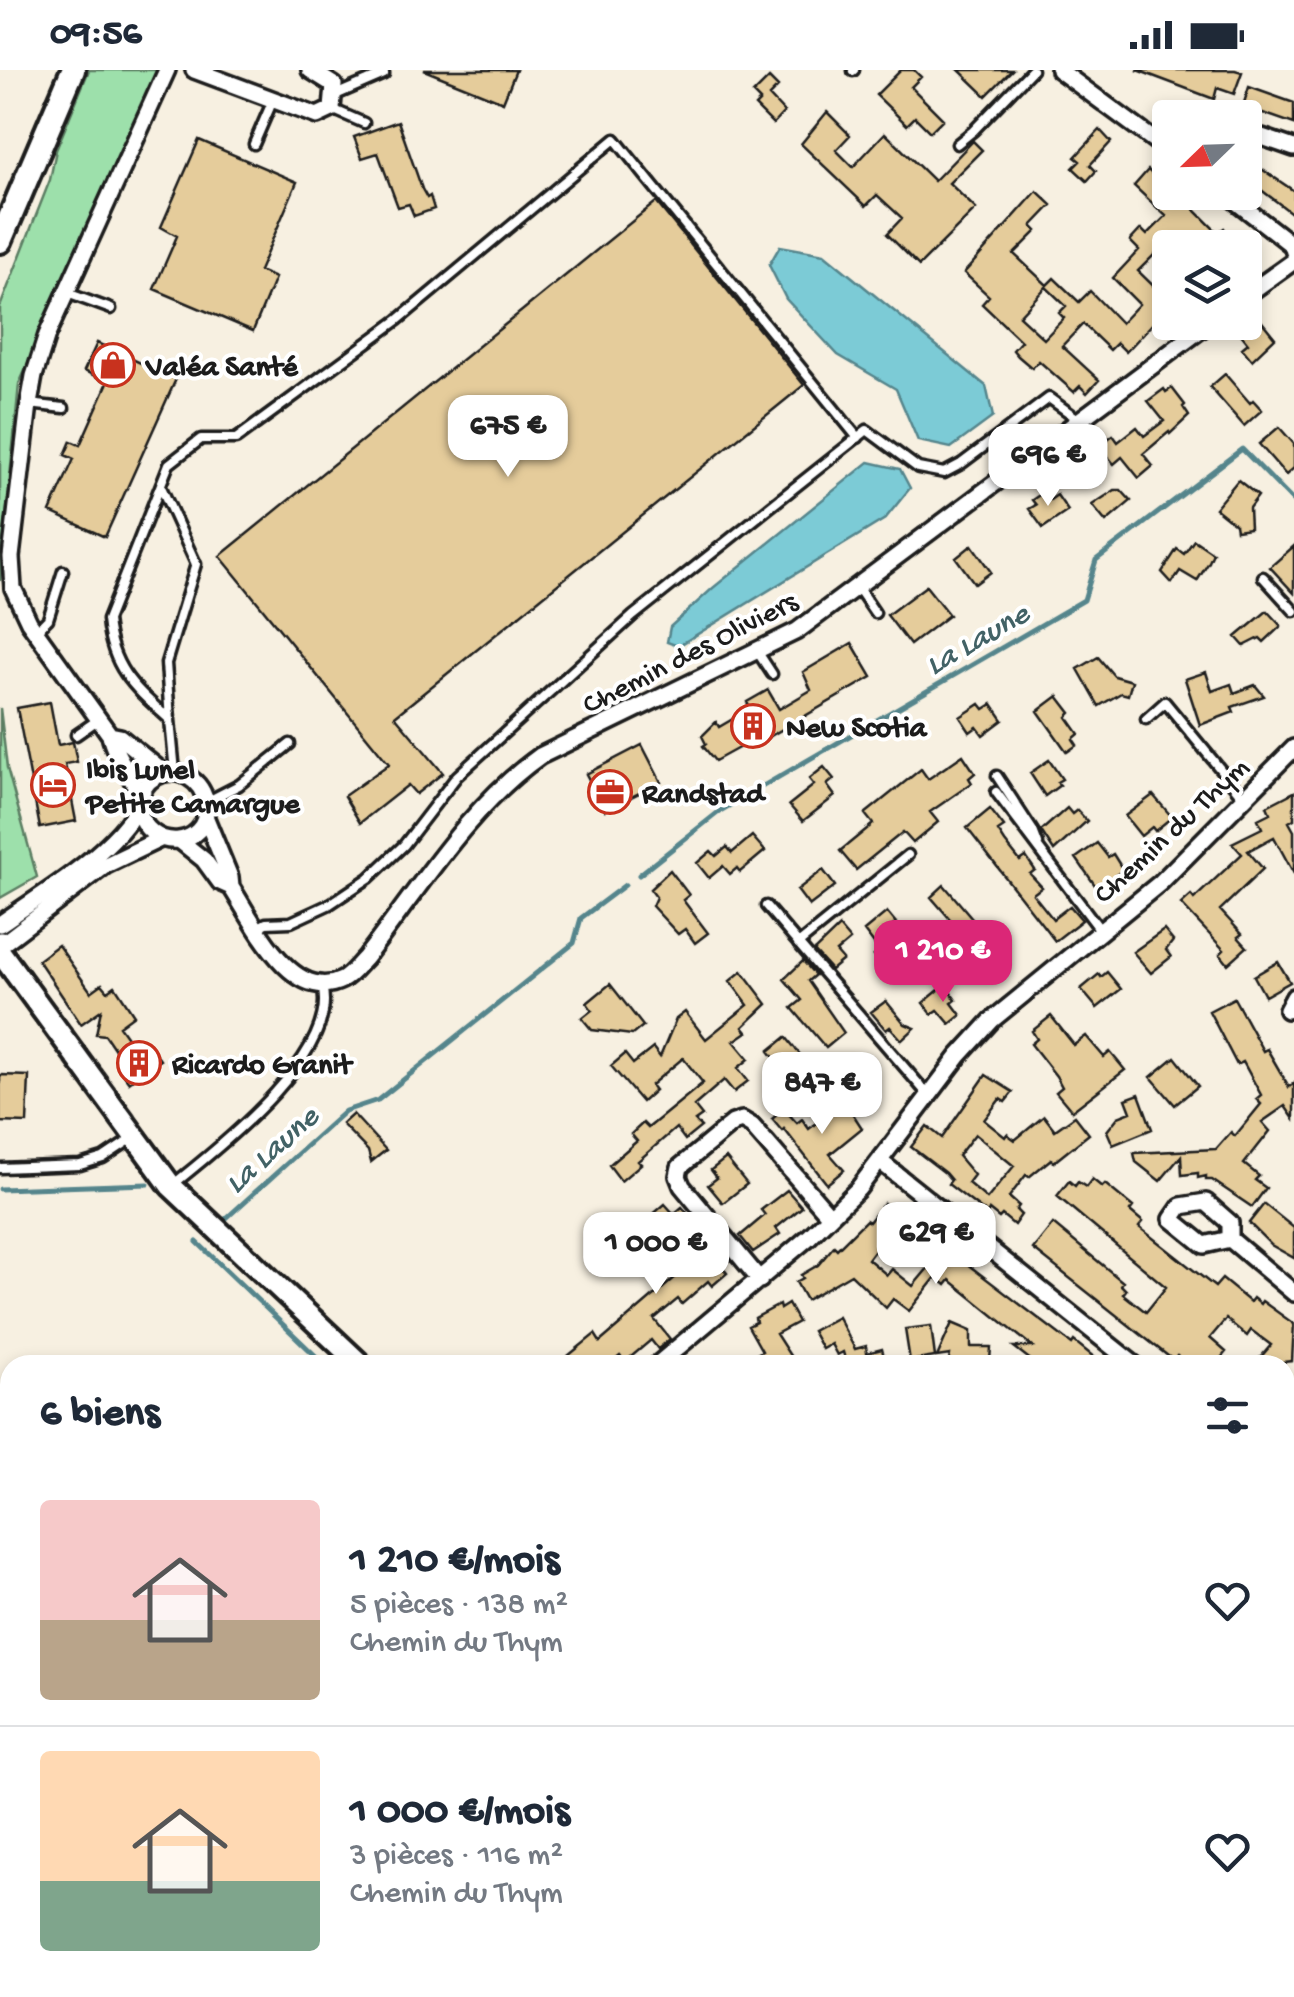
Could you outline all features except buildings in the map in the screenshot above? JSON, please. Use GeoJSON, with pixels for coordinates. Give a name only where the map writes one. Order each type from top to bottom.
{"type":"FeatureCollection","features":[{"type":"Feature","properties":{"kind":"main road"},"geometry":{"type":"LineString","coordinates":[[0,241],[74,70]]}},
{"type":"Feature","properties":{"kind":"street"},"geometry":{"type":"LineString","coordinates":[[160,839],[144,826],[128,768],[112,746],[110,734],[36,631],[13,588],[10,557],[34,376],[67,292],[167,70]]}},
{"type":"Feature","properties":{"kind":"street"},"geometry":{"type":"LineString","coordinates":[[194,70],[317,116],[333,102],[334,85],[310,70]]}},
{"type":"Feature","properties":{"kind":"street"},"geometry":{"type":"LineString","coordinates":[[1059,70],[1152,139]]}},
{"type":"Feature","properties":{"kind":"street"},"geometry":{"type":"LineString","coordinates":[[1262,137],[1294,148]]}},
{"type":"Feature","properties":{"kind":"street"},"geometry":{"type":"LineString","coordinates":[[1247,210],[1292,245],[1294,252]]}},
{"type":"Feature","properties":{"kind":"street"},"geometry":{"type":"LineString","coordinates":[[1262,284],[1294,261]]}},
{"type":"Feature","properties":{"kind":"street","name":"Chemin des Oliviers"},"geometry":{"type":"LineString","coordinates":[[322,986],[344,979],[366,958],[478,812],[520,770],[540,756],[797,632],[1188,340]]}},
{"type":"Feature","properties":{"kind":"street"},"geometry":{"type":"LineString","coordinates":[[110,734],[170,773],[196,782],[231,887],[285,966],[301,981],[322,986]]}},
{"type":"Feature","properties":{"kind":"street","name":"Chemin du Thym"},"geometry":{"type":"LineString","coordinates":[[668,1355],[830,1216],[881,1162],[992,1020],[1160,883],[1291,757]]}},
{"type":"Feature","properties":{"kind":"street"},"geometry":{"type":"LineString","coordinates":[[0,924],[85,865],[114,838],[145,785],[170,773]]}},
{"type":"Feature","properties":{"kind":"street"},"geometry":{"type":"LineString","coordinates":[[0,940],[6,941],[106,865],[160,839],[179,840],[195,832],[206,809]]}},
{"type":"Feature","properties":{"kind":"street"},"geometry":{"type":"LineString","coordinates":[[179,840],[204,860],[220,882],[231,887]]}},
{"type":"Feature","properties":{"kind":"street"},"geometry":{"type":"LineString","coordinates":[[0,952],[171,1186],[350,1355]]}},
{"type":"Feature","properties":{"kind":"street"},"geometry":{"type":"LineString","coordinates":[[760,1280],[682,1186],[680,1167],[732,1123],[742,1120],[752,1126],[830,1216]]}},
{"type":"Feature","properties":{"kind":"street"},"geometry":{"type":"LineString","coordinates":[[881,1162],[1122,1355]]}},
{"type":"Feature","properties":{"kind":"street"},"geometry":{"type":"LineString","coordinates":[[1230,1239],[1294,1292]]}},
{"type":"Feature","properties":{"kind":"lane"},"geometry":{"type":"LineString","coordinates":[[957,144],[1032,70]]}},
{"type":"Feature","properties":{"kind":"lane"},"geometry":{"type":"LineString","coordinates":[[364,123],[333,102],[384,74]]}},
{"type":"Feature","properties":{"kind":"lane"},"geometry":{"type":"LineString","coordinates":[[254,144],[273,100]]}},
{"type":"Feature","properties":{"kind":"lane"},"geometry":{"type":"LineString","coordinates":[[170,720],[126,680],[109,643],[107,620],[169,464],[201,439],[236,439],[398,320],[615,140],[858,438]]}},
{"type":"Feature","properties":{"kind":"lane"},"geometry":{"type":"LineString","coordinates":[[67,292],[111,309]]}},
{"type":"Feature","properties":{"kind":"lane"},"geometry":{"type":"LineString","coordinates":[[257,928],[266,922],[290,922],[330,904],[369,878],[404,845],[457,776],[633,616],[868,430],[918,468],[944,472],[961,464],[1049,398],[1082,422]]}},
{"type":"Feature","properties":{"kind":"lane"},"geometry":{"type":"LineString","coordinates":[[29,404],[64,408]]}},
{"type":"Feature","properties":{"kind":"lane"},"geometry":{"type":"LineString","coordinates":[[160,486],[196,564],[166,663],[170,773]]}},
{"type":"Feature","properties":{"kind":"lane"},"geometry":{"type":"LineString","coordinates":[[36,631],[48,619],[63,571]]}},
{"type":"Feature","properties":{"kind":"lane"},"geometry":{"type":"LineString","coordinates":[[1264,577],[1294,611]]}},
{"type":"Feature","properties":{"kind":"lane"},"geometry":{"type":"LineString","coordinates":[[858,588],[875,613]]}},
{"type":"Feature","properties":{"kind":"lane"},"geometry":{"type":"LineString","coordinates":[[757,651],[772,674]]}},
{"type":"Feature","properties":{"kind":"lane"},"geometry":{"type":"LineString","coordinates":[[1146,719],[1165,702],[1244,799]]}},
{"type":"Feature","properties":{"kind":"lane"},"geometry":{"type":"LineString","coordinates":[[76,735],[98,719]]}},
{"type":"Feature","properties":{"kind":"lane"},"geometry":{"type":"LineString","coordinates":[[206,809],[290,744]]}},
{"type":"Feature","properties":{"kind":"lane"},"geometry":{"type":"LineString","coordinates":[[998,776],[1034,831],[1038,844],[1101,932]]}},
{"type":"Feature","properties":{"kind":"lane"},"geometry":{"type":"LineString","coordinates":[[996,792],[1030,840],[1038,844]]}},
{"type":"Feature","properties":{"kind":"lane"},"geometry":{"type":"LineString","coordinates":[[798,944],[908,855]]}},
{"type":"Feature","properties":{"kind":"lane"},"geometry":{"type":"LineString","coordinates":[[766,906],[929,1096]]}},
{"type":"Feature","properties":{"kind":"lane"},"geometry":{"type":"LineString","coordinates":[[171,1186],[234,1136],[288,1078],[312,1042],[322,1014],[322,986]]}},
{"type":"Feature","properties":{"kind":"lane"},"geometry":{"type":"LineString","coordinates":[[0,1168],[80,1165],[103,1158],[134,1138]]}},
{"type":"Feature","properties":{"kind":"green space"},"geometry":{"type":"Polygon","coordinates":[[[89,70],[161,70],[19,384],[0,581],[0,307],[89,70]]]}},
{"type":"Feature","properties":{"kind":"green space"},"geometry":{"type":"Polygon","coordinates":[[[0,708],[7,768],[37,877],[0,898],[0,708]]]}},
{"type":"Feature","properties":{"kind":"water"},"geometry":{"type":"Polygon","coordinates":[[[780,246],[824,254],[986,386],[993,417],[951,448],[918,441],[896,389],[838,355],[786,299],[769,265],[780,246]]]}},
{"type":"Feature","properties":{"kind":"water"},"geometry":{"type":"Polygon","coordinates":[[[869,462],[900,469],[910,488],[885,519],[678,646],[667,642],[670,627],[713,588],[869,462]]]}},
{"type":"Feature","properties":{"kind":"waterway","name":"La Laune"},"geometry":{"type":"LineString","coordinates":[[639,875],[720,811],[1084,600],[1096,560],[1242,449],[1294,502]]}},
{"type":"Feature","properties":{"kind":"waterway","name":"La Laune"},"geometry":{"type":"LineString","coordinates":[[221,1223],[345,1111],[378,1100],[574,943],[581,918],[625,885]]}},
{"type":"Feature","properties":{"kind":"waterway"},"geometry":{"type":"LineString","coordinates":[[0,1189],[148,1184]]}},
{"type":"Feature","properties":{"kind":"waterway","name":"La Laune"},"geometry":{"type":"LineString","coordinates":[[197,1242],[315,1355]]}},
{"type":"Feature","properties":{"kind":"place","name":"Valéa Santé"},"geometry":{"type":"Point","coordinates":[113,365]}},
{"type":"Feature","properties":{"kind":"place","name":"New Scotia"},"geometry":{"type":"Point","coordinates":[753,726]}},
{"type":"Feature","properties":{"kind":"place","name":"Ibis Lunel Petite Camargue"},"geometry":{"type":"Point","coordinates":[53,785]}},
{"type":"Feature","properties":{"kind":"place","name":"Randstad"},"geometry":{"type":"Point","coordinates":[610,792]}},
{"type":"Feature","properties":{"kind":"place","name":"Ricardo Granit"},"geometry":{"type":"Point","coordinates":[139,1063]}}]}
